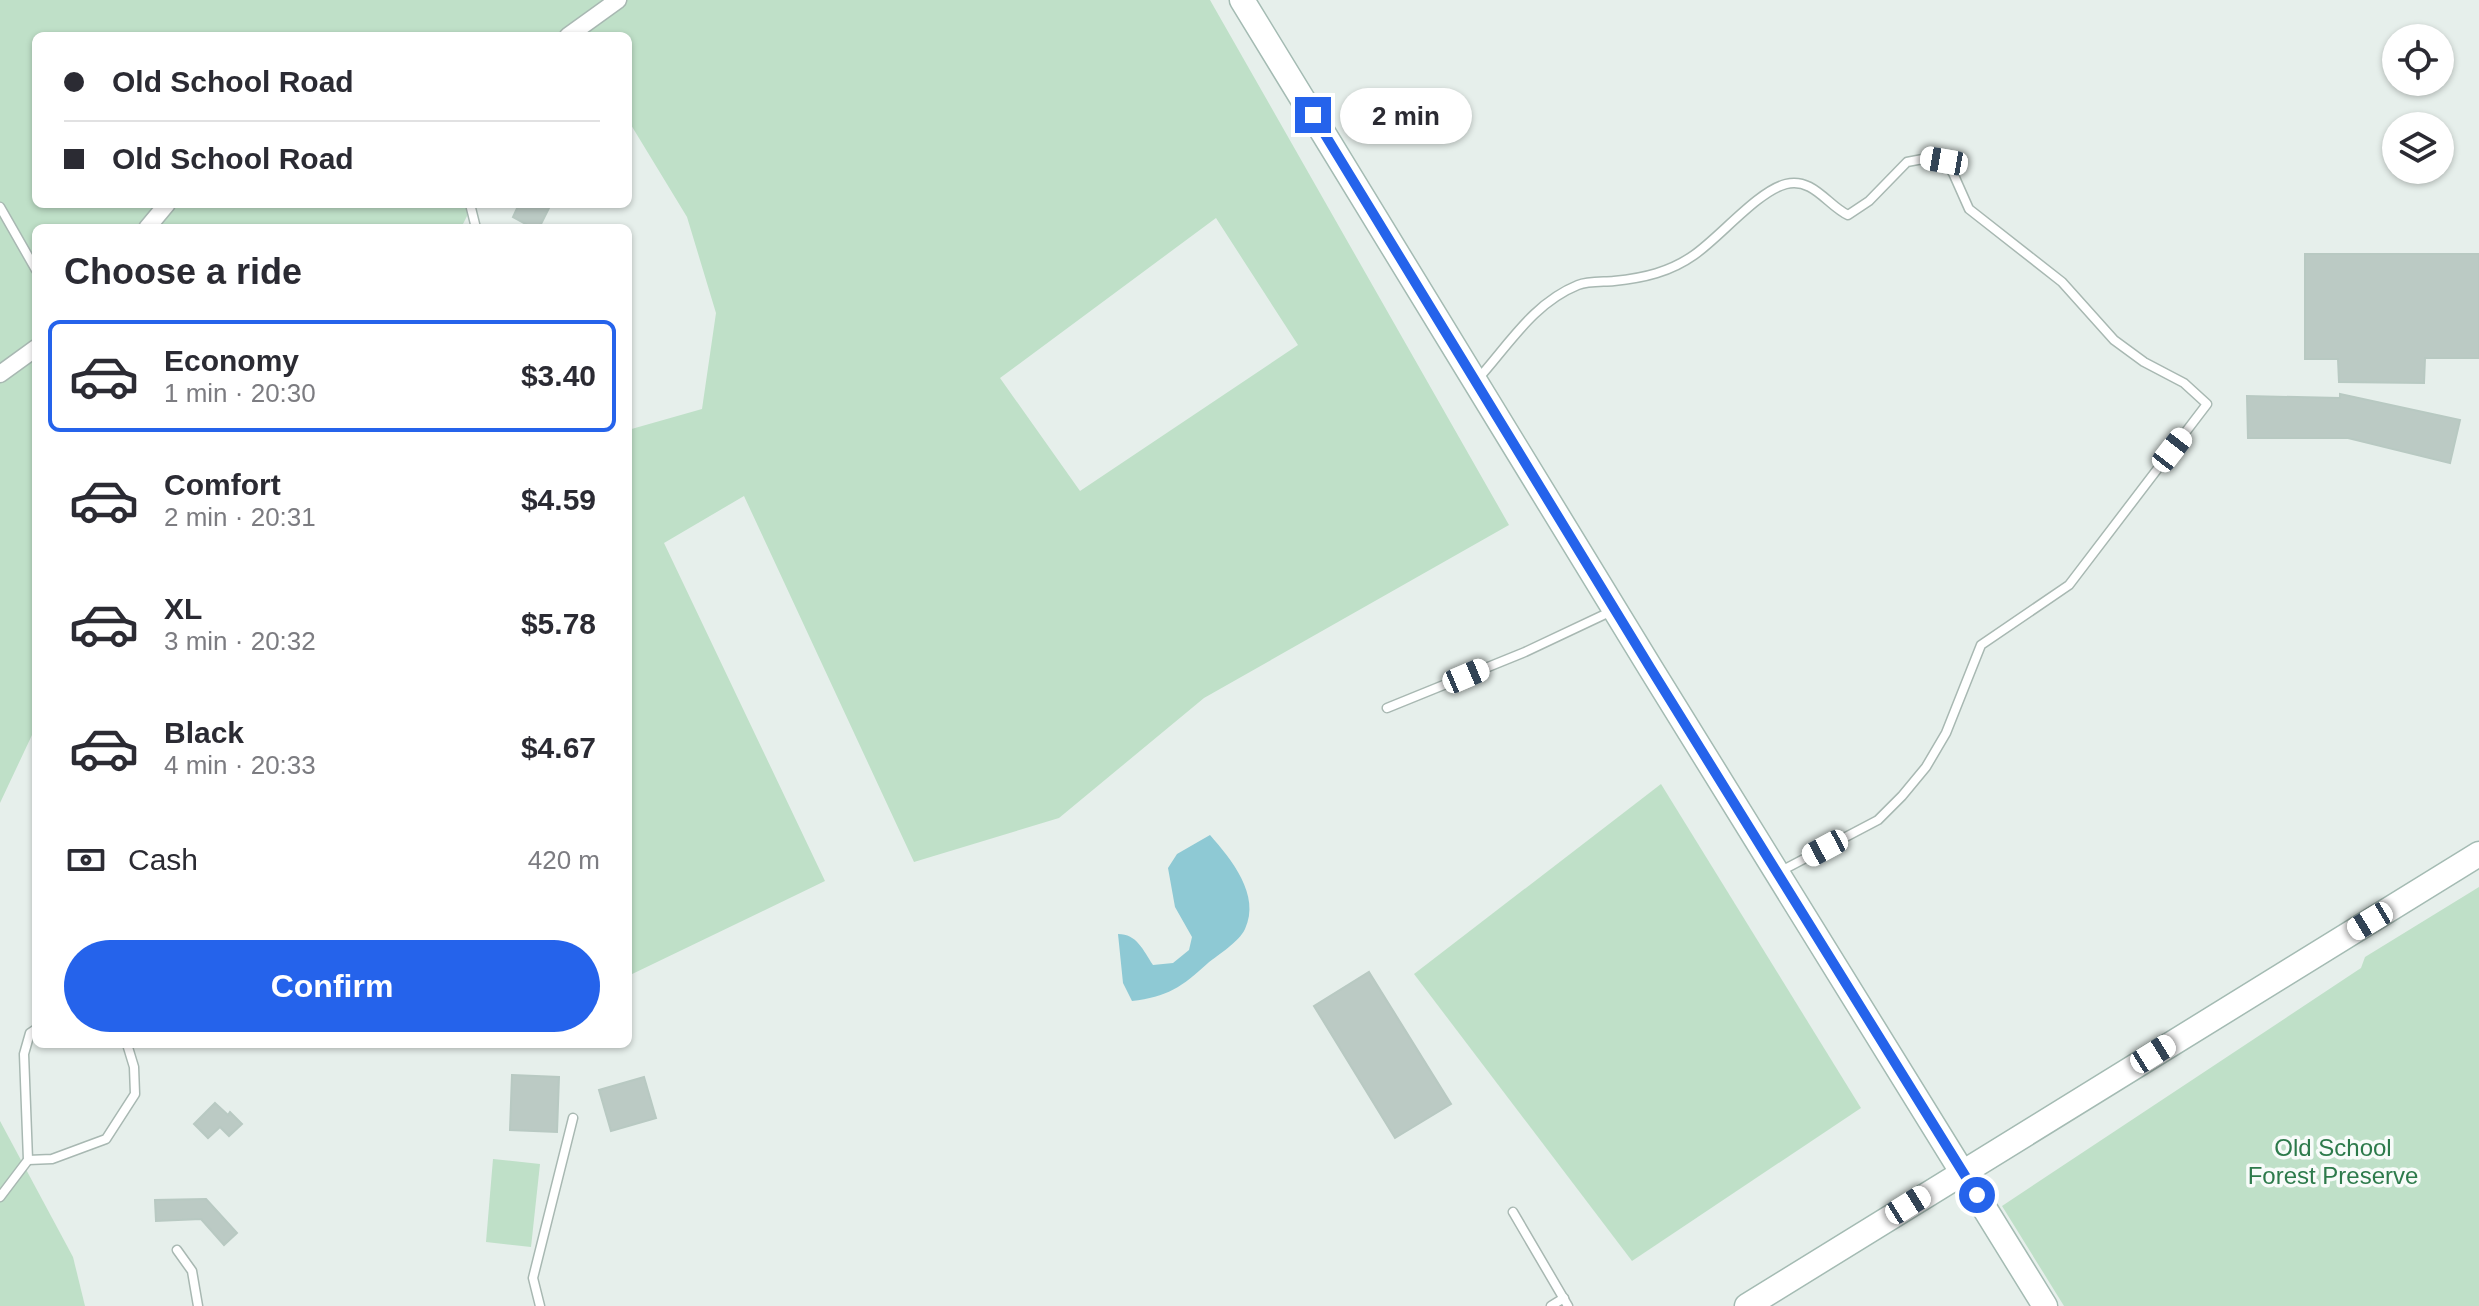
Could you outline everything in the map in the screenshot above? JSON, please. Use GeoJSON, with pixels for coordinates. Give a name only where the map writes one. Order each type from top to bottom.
{"type":"FeatureCollection","features":[{"type":"Feature","properties":{"kind":"street"},"geometry":{"type":"LineString","coordinates":[[574,32],[618,0]]}},
{"type":"Feature","properties":{"kind":"street"},"geometry":{"type":"LineString","coordinates":[[1242,0],[2045,1306]]}},
{"type":"Feature","properties":{"kind":"street"},"geometry":{"type":"LineString","coordinates":[[150,224],[164,208]]}},
{"type":"Feature","properties":{"kind":"street"},"geometry":{"type":"LineString","coordinates":[[0,374],[32,351]]}},
{"type":"Feature","properties":{"kind":"street"},"geometry":{"type":"LineString","coordinates":[[1747,1306],[2479,854]]}},
{"type":"Feature","properties":{"kind":"lane"},"geometry":{"type":"LineString","coordinates":[[1476,382],[1538,308],[1580,284],[1633,279],[1668,271],[1696,254],[1772,190],[1789,183],[1824,194],[1837,210],[1848,215],[1869,201],[1907,162],[1928,158],[1944,161],[1953,173],[1969,209],[2062,282],[2114,340],[2144,362],[2184,383],[2207,404],[2069,585],[1981,645],[1946,733],[1926,767],[1902,796],[1878,820],[1777,873]]}},
{"type":"Feature","properties":{"kind":"lane"},"geometry":{"type":"LineString","coordinates":[[0,207],[32,263]]}},
{"type":"Feature","properties":{"kind":"lane"},"geometry":{"type":"LineString","coordinates":[[1387,708],[1525,652],[1615,610]]}},
{"type":"Feature","properties":{"kind":"lane"},"geometry":{"type":"LineString","coordinates":[[0,1197],[28,1160],[24,1054],[32,1032]]}},
{"type":"Feature","properties":{"kind":"lane"},"geometry":{"type":"LineString","coordinates":[[28,1160],[52,1159],[106,1139],[135,1094],[134,1067],[128,1048]]}},
{"type":"Feature","properties":{"kind":"lane"},"geometry":{"type":"LineString","coordinates":[[540,1306],[533,1278],[573,1118]]}},
{"type":"Feature","properties":{"kind":"lane"},"geometry":{"type":"LineString","coordinates":[[1513,1212],[1566,1302],[1551,1306]]}},
{"type":"Feature","properties":{"kind":"lane"},"geometry":{"type":"LineString","coordinates":[[177,1250],[192,1271],[198,1306]]}},
{"type":"Feature","properties":{"kind":"green space"},"geometry":{"type":"Polygon","coordinates":[[[0,0],[1210,0],[1509,525],[1204,698],[1059,818],[914,862],[744,496],[664,543],[825,881],[632,974],[632,429],[702,409],[716,313],[687,217],[632,127],[632,32],[32,32],[32,208],[471,208],[463,224],[32,224],[32,735],[0,803],[0,0]],[[1216,218],[1000,378],[1080,491],[1298,345],[1216,218]]]}},
{"type":"Feature","properties":{"kind":"green space"},"geometry":{"type":"Polygon","coordinates":[[[1661,784],[1861,1108],[1632,1261],[1414,974],[1661,784]]]}},
{"type":"Feature","properties":{"kind":"green space","name":"Old School Forest Preserve"},"geometry":{"type":"Polygon","coordinates":[[[2479,887],[2479,1306],[2064,1306],[2002,1206],[2361,968],[2365,957],[2479,887]]]}},
{"type":"Feature","properties":{"kind":"green space"},"geometry":{"type":"Polygon","coordinates":[[[0,1121],[73,1257],[85,1306],[0,1306],[0,1121]]]}},
{"type":"Feature","properties":{"kind":"green space"},"geometry":{"type":"Polygon","coordinates":[[[493,1159],[540,1164],[531,1247],[486,1242],[493,1159]]]}},
{"type":"Feature","properties":{"kind":"water"},"geometry":{"type":"Polygon","coordinates":[[[1210,835],[1235,866],[1246,891],[1249,916],[1245,929],[1234,943],[1182,985],[1165,994],[1132,1001],[1123,983],[1118,934],[1135,940],[1153,965],[1173,963],[1189,950],[1192,937],[1175,907],[1168,868],[1177,854],[1210,835]]]}},
{"type":"Feature","properties":{"kind":"building"},"geometry":{"type":"Polygon","coordinates":[[[517,208],[549,208],[541,224],[526,224],[513,217],[517,208]]]}},
{"type":"Feature","properties":{"kind":"building"},"geometry":{"type":"Polygon","coordinates":[[[2305,254],[2479,254],[2479,358],[2425,358],[2424,383],[2339,382],[2338,359],[2305,359],[2305,254]]]}},
{"type":"Feature","properties":{"kind":"building"},"geometry":{"type":"Polygon","coordinates":[[[2340,394],[2460,420],[2450,463],[2348,438],[2248,438],[2247,396],[2340,398],[2340,394]]]}},
{"type":"Feature","properties":{"kind":"building"},"geometry":{"type":"Polygon","coordinates":[[[1369,972],[1451,1104],[1395,1138],[1314,1006],[1369,972]]]}},
{"type":"Feature","properties":{"kind":"building"},"geometry":{"type":"Polygon","coordinates":[[[512,1075],[559,1077],[557,1132],[510,1130],[512,1075]]]}},
{"type":"Feature","properties":{"kind":"building"},"geometry":{"type":"Polygon","coordinates":[[[644,1077],[656,1118],[611,1131],[599,1090],[644,1077]]]}},
{"type":"Feature","properties":{"kind":"building"},"geometry":{"type":"Polygon","coordinates":[[[215,1103],[242,1124],[229,1136],[220,1127],[208,1138],[194,1124],[215,1103]]]}},
{"type":"Feature","properties":{"kind":"building"},"geometry":{"type":"Polygon","coordinates":[[[206,1199],[237,1233],[224,1245],[201,1219],[156,1221],[155,1200],[206,1199]]]}},
{"type":"Feature","properties":{"kind":"route"},"geometry":{"type":"LineString","coordinates":[[1313,115],[1977,1195]]}}]}
